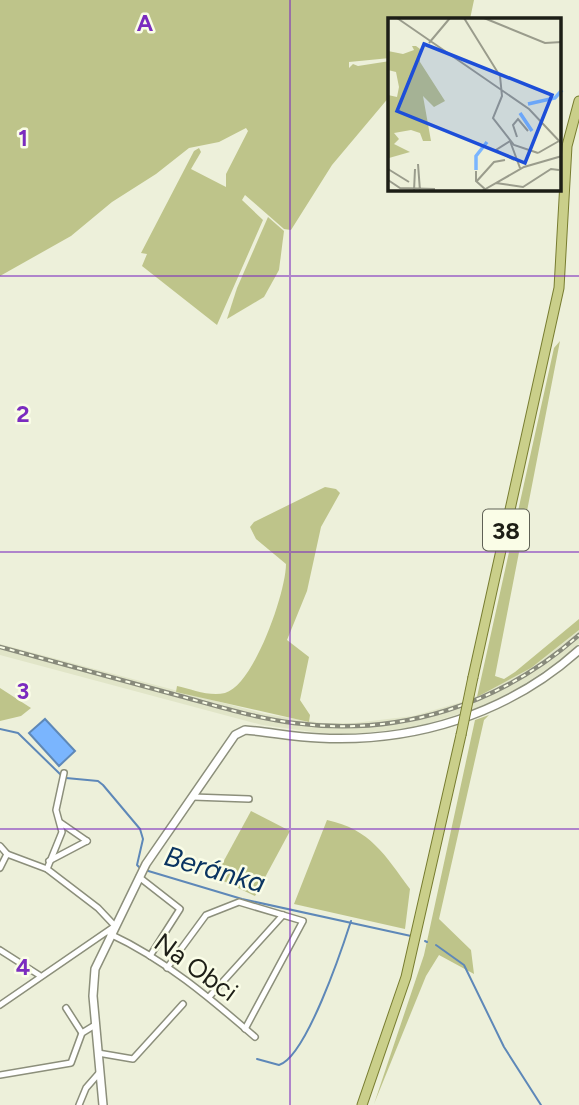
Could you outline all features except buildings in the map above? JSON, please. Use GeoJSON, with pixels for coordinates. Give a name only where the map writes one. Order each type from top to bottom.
{"type":"FeatureCollection","features":[{"type":"Feature","properties":{"kind":"main road","name":"38"},"geometry":{"type":"LineString","coordinates":[[362,1105],[387,1039],[409,965],[559,288],[567,146],[579,101]]}},
{"type":"Feature","properties":{"kind":"street"},"geometry":{"type":"LineString","coordinates":[[103,1105],[93,1026],[94,969],[142,872],[239,732],[356,738],[435,728],[468,717],[518,694],[579,650]]}},
{"type":"Feature","properties":{"kind":"street"},"geometry":{"type":"LineString","coordinates":[[47,869],[62,832],[56,810],[63,776]]}},
{"type":"Feature","properties":{"kind":"street"},"geometry":{"type":"LineString","coordinates":[[193,797],[249,799]]}},
{"type":"Feature","properties":{"kind":"street"},"geometry":{"type":"LineString","coordinates":[[49,861],[87,841],[61,823]]}},
{"type":"Feature","properties":{"kind":"street"},"geometry":{"type":"LineString","coordinates":[[0,846],[7,854],[47,869],[98,908],[115,926]]}},
{"type":"Feature","properties":{"kind":"street"},"geometry":{"type":"LineString","coordinates":[[0,868],[7,854]]}},
{"type":"Feature","properties":{"kind":"street"},"geometry":{"type":"LineString","coordinates":[[142,872],[180,909],[150,957]]}},
{"type":"Feature","properties":{"kind":"street"},"geometry":{"type":"LineString","coordinates":[[167,968],[206,915],[239,902],[303,921],[245,1029]]}},
{"type":"Feature","properties":{"kind":"street"},"geometry":{"type":"LineString","coordinates":[[209,997],[283,915]]}},
{"type":"Feature","properties":{"kind":"street"},"geometry":{"type":"LineString","coordinates":[[0,1005],[115,926]]}},
{"type":"Feature","properties":{"kind":"street","name":"Na Obci"},"geometry":{"type":"LineString","coordinates":[[110,934],[209,997],[255,1037]]}},
{"type":"Feature","properties":{"kind":"street"},"geometry":{"type":"LineString","coordinates":[[0,950],[40,975]]}},
{"type":"Feature","properties":{"kind":"street"},"geometry":{"type":"LineString","coordinates":[[98,1053],[133,1059],[183,1004]]}},
{"type":"Feature","properties":{"kind":"street"},"geometry":{"type":"LineString","coordinates":[[66,1008],[82,1033]]}},
{"type":"Feature","properties":{"kind":"street"},"geometry":{"type":"LineString","coordinates":[[75,1024],[93,1026]]}},
{"type":"Feature","properties":{"kind":"street"},"geometry":{"type":"LineString","coordinates":[[0,1075],[71,1063],[82,1033],[93,1026]]}},
{"type":"Feature","properties":{"kind":"street"},"geometry":{"type":"LineString","coordinates":[[79,1105],[86,1088],[100,1072]]}},
{"type":"Feature","properties":{"kind":"shaded area"},"geometry":{"type":"Polygon","coordinates":[[[579,630],[579,644],[563,658],[523,685],[482,707],[416,727],[355,734],[321,733],[262,725],[0,655],[0,644],[265,714],[322,723],[354,723],[413,716],[469,700],[531,668],[579,630]]]}},
{"type":"Feature","properties":{"kind":"green space"},"geometry":{"type":"Polygon","coordinates":[[[0,0],[474,0],[470,18],[388,18],[388,58],[349,62],[349,68],[353,64],[358,66],[388,61],[388,98],[332,165],[291,230],[284,229],[245,195],[242,200],[263,220],[217,325],[142,266],[147,254],[141,253],[194,151],[199,148],[201,152],[191,169],[226,187],[226,174],[248,131],[246,128],[219,142],[189,148],[156,174],[112,202],[71,236],[0,276],[0,0]]]}},
{"type":"Feature","properties":{"kind":"green space"},"geometry":{"type":"Polygon","coordinates":[[[268,217],[284,231],[279,270],[264,297],[227,319],[237,288],[268,217]]]}},
{"type":"Feature","properties":{"kind":"green space"},"geometry":{"type":"Polygon","coordinates":[[[560,341],[495,676],[504,679],[515,672],[579,619],[579,630],[531,668],[477,697],[554,348],[560,341]]]}},
{"type":"Feature","properties":{"kind":"green space"},"geometry":{"type":"Polygon","coordinates":[[[325,487],[336,489],[340,493],[321,527],[307,591],[287,640],[309,657],[300,700],[310,715],[309,722],[176,692],[177,686],[207,693],[225,693],[236,686],[247,673],[274,615],[281,595],[286,564],[256,539],[250,527],[254,522],[325,487]]]}},
{"type":"Feature","properties":{"kind":"green space"},"geometry":{"type":"Polygon","coordinates":[[[0,688],[31,708],[21,716],[0,721],[0,688]]]}},
{"type":"Feature","properties":{"kind":"green space"},"geometry":{"type":"Polygon","coordinates":[[[489,715],[484,720],[439,919],[471,950],[474,974],[439,955],[426,976],[374,1104],[424,955],[475,720],[489,715]]]}},
{"type":"Feature","properties":{"kind":"green space"},"geometry":{"type":"Polygon","coordinates":[[[251,811],[290,831],[255,896],[215,877],[251,811]]]}},
{"type":"Feature","properties":{"kind":"green space"},"geometry":{"type":"Polygon","coordinates":[[[327,820],[342,824],[366,837],[384,855],[410,889],[405,929],[294,904],[327,820]]]}},
{"type":"Feature","properties":{"kind":"water"},"geometry":{"type":"Polygon","coordinates":[[[45,719],[75,751],[59,766],[29,733],[45,719]]]}},
{"type":"Feature","properties":{"kind":"waterway","name":"Beránka"},"geometry":{"type":"LineString","coordinates":[[0,729],[18,733],[61,775]]}},
{"type":"Feature","properties":{"kind":"waterway","name":"Beránka"},"geometry":{"type":"LineString","coordinates":[[66,778],[98,781],[140,829],[143,839],[137,865],[140,868]]}},
{"type":"Feature","properties":{"kind":"waterway","name":"Beránka"},"geometry":{"type":"LineString","coordinates":[[145,870],[242,899],[411,936]]}},
{"type":"Feature","properties":{"kind":"waterway"},"geometry":{"type":"LineString","coordinates":[[257,1059],[279,1065],[289,1058],[300,1043],[322,1001],[351,921]]}},
{"type":"Feature","properties":{"kind":"waterway","name":"Beránka"},"geometry":{"type":"LineString","coordinates":[[436,945],[464,965],[504,1047],[541,1105]]}},
{"type":"Feature","properties":{"kind":"railway"},"geometry":{"type":"LineString","coordinates":[[0,647],[251,715],[294,723],[333,726],[409,720],[482,697],[516,680],[579,635]]}}]}
